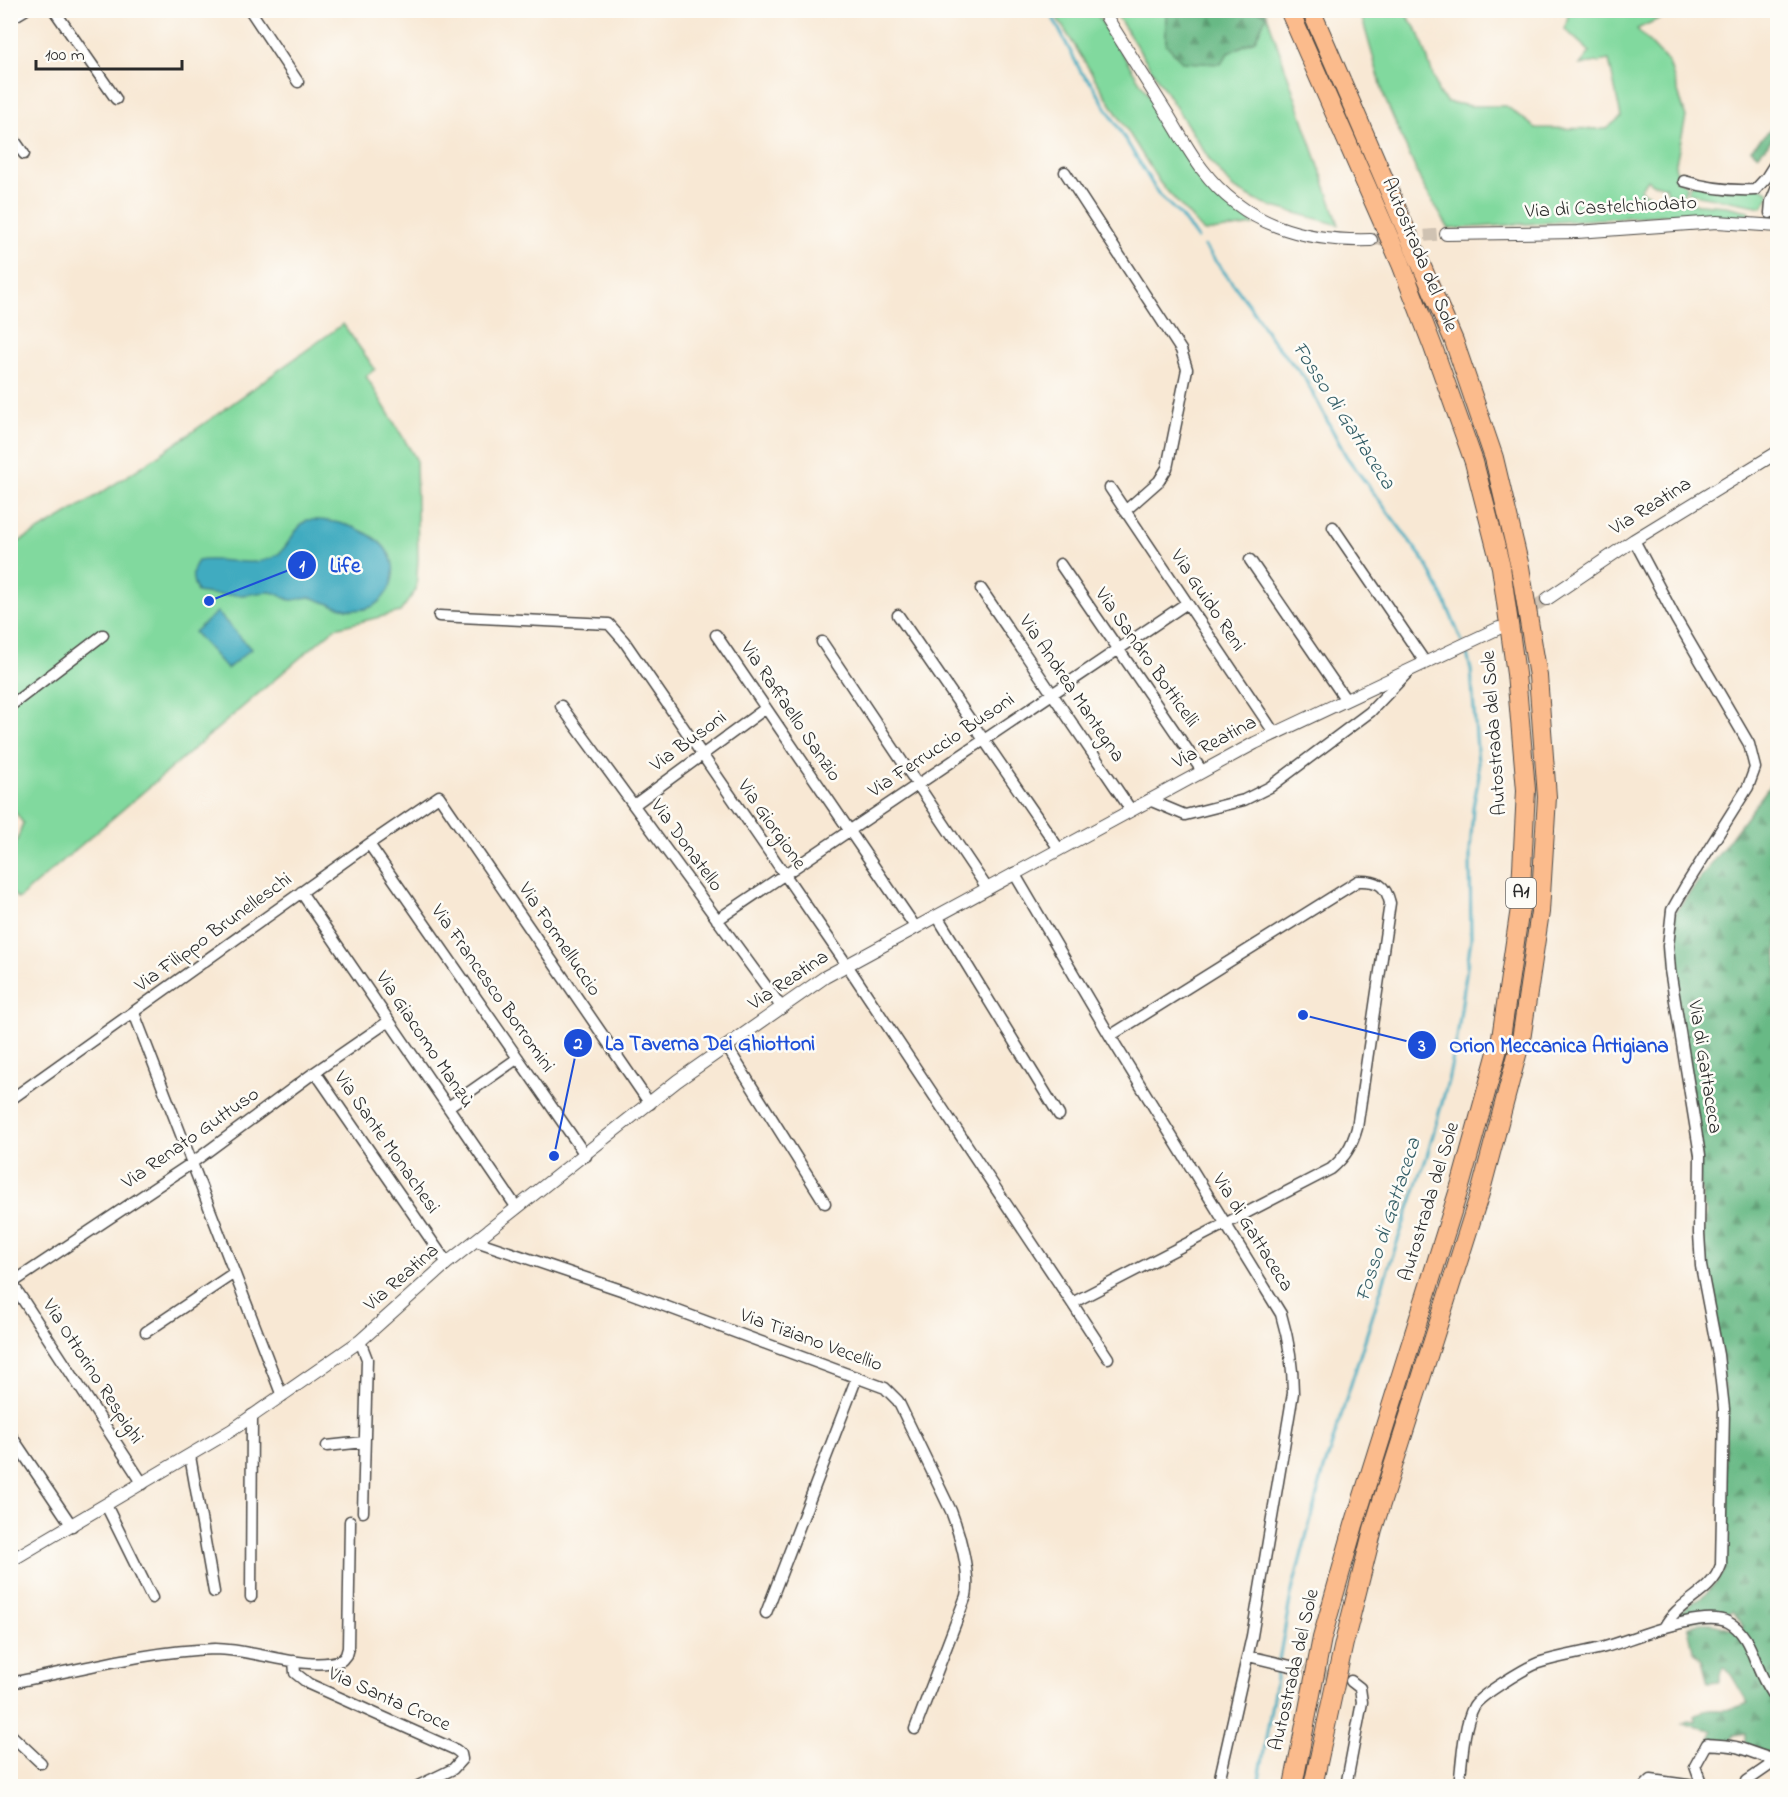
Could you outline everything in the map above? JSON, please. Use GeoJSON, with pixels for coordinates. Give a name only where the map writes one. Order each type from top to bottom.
{"type":"FeatureCollection","features":[{"type":"Feature","properties":{"kind":"highway","name":"Autostrada del Sole"},"geometry":{"type":"LineString","coordinates":[[1289,10],[1401,264],[1474,462],[1501,567],[1516,674],[1526,790],[1520,908],[1501,1038],[1461,1183],[1354,1525],[1322,1638],[1293,1786]]}},
{"type":"Feature","properties":{"kind":"highway","name":"Autostrada del Sole"},"geometry":{"type":"LineString","coordinates":[[1311,10],[1454,341],[1494,458],[1520,567],[1538,676],[1547,797],[1540,912],[1521,1040],[1481,1190],[1373,1528],[1344,1643],[1313,1786]]}},
{"type":"Feature","properties":{"kind":"street"},"geometry":{"type":"LineString","coordinates":[[10,19],[25,10]]}},
{"type":"Feature","properties":{"kind":"street"},"geometry":{"type":"LineString","coordinates":[[54,10],[116,99]]}},
{"type":"Feature","properties":{"kind":"street"},"geometry":{"type":"LineString","coordinates":[[250,10],[298,82]]}},
{"type":"Feature","properties":{"kind":"street"},"geometry":{"type":"LineString","coordinates":[[1102,10],[1202,169],[1242,208],[1267,223],[1311,237],[1334,240],[1371,240]]}},
{"type":"Feature","properties":{"kind":"street"},"geometry":{"type":"LineString","coordinates":[[10,134],[24,154]]}},
{"type":"Feature","properties":{"kind":"street"},"geometry":{"type":"LineString","coordinates":[[1684,181],[1705,187],[1755,190],[1778,159]]}},
{"type":"Feature","properties":{"kind":"street"},"geometry":{"type":"LineString","coordinates":[[1065,172],[1181,350],[1187,369],[1167,468],[1160,481],[1125,511]]}},
{"type":"Feature","properties":{"kind":"street"},"geometry":{"type":"LineString","coordinates":[[1770,213],[1771,202],[1778,185]]}},
{"type":"Feature","properties":{"kind":"street","name":"Via di Castelchiodato"},"geometry":{"type":"LineString","coordinates":[[1446,234],[1577,232],[1717,222],[1778,226]]}},
{"type":"Feature","properties":{"kind":"street","name":"Via Reatina"},"geometry":{"type":"LineString","coordinates":[[1547,599],[1634,540],[1778,452]]}},
{"type":"Feature","properties":{"kind":"street","name":"Via Guido Reni"},"geometry":{"type":"LineString","coordinates":[[1110,488],[1275,734]]}},
{"type":"Feature","properties":{"kind":"street"},"geometry":{"type":"LineString","coordinates":[[1333,527],[1425,662]]}},
{"type":"Feature","properties":{"kind":"street","name":"Via di Gattaceca"},"geometry":{"type":"LineString","coordinates":[[1634,540],[1676,619],[1749,744],[1755,768],[1748,787],[1684,887],[1672,910],[1669,928],[1670,970],[1700,1155],[1701,1266],[1724,1409],[1724,1462],[1721,1565],[1717,1577],[1673,1612],[1664,1628]]}},
{"type":"Feature","properties":{"kind":"street"},"geometry":{"type":"LineString","coordinates":[[1250,560],[1346,700]]}},
{"type":"Feature","properties":{"kind":"street","name":"Via Sandro Botticelli"},"geometry":{"type":"LineString","coordinates":[[1060,564],[1202,771]]}},
{"type":"Feature","properties":{"kind":"street","name":"Via Andrea Mantegna"},"geometry":{"type":"LineString","coordinates":[[981,589],[1131,810]]}},
{"type":"Feature","properties":{"kind":"street","name":"Via Ferruccio Busoni"},"geometry":{"type":"LineString","coordinates":[[717,920],[1187,603]]}},
{"type":"Feature","properties":{"kind":"street"},"geometry":{"type":"LineString","coordinates":[[898,615],[1059,849]]}},
{"type":"Feature","properties":{"kind":"street","name":"Via Giorgione"},"geometry":{"type":"LineString","coordinates":[[439,616],[609,624],[624,641],[666,706],[847,965],[1108,1358]]}},
{"type":"Feature","properties":{"kind":"street","name":"Via Reatina"},"geometry":{"type":"LineString","coordinates":[[10,1561],[232,1430],[360,1341],[447,1263],[517,1208],[650,1104],[825,977],[1202,771],[1499,628]]}},
{"type":"Feature","properties":{"kind":"street"},"geometry":{"type":"LineString","coordinates":[[10,706],[103,635]]}},
{"type":"Feature","properties":{"kind":"street","name":"Via Raffaello Sanzio"},"geometry":{"type":"LineString","coordinates":[[716,635],[916,928]]}},
{"type":"Feature","properties":{"kind":"street"},"geometry":{"type":"LineString","coordinates":[[822,642],[987,888]]}},
{"type":"Feature","properties":{"kind":"street"},"geometry":{"type":"LineString","coordinates":[[1149,800],[1185,815],[1244,800],[1270,787],[1370,712],[1410,670]]}},
{"type":"Feature","properties":{"kind":"street","name":"Via Donatello"},"geometry":{"type":"LineString","coordinates":[[561,706],[782,1008]]}},
{"type":"Feature","properties":{"kind":"street","name":"Via Busoni"},"geometry":{"type":"LineString","coordinates":[[634,805],[766,708]]}},
{"type":"Feature","properties":{"kind":"street","name":"Via Filippo Brunelleschi"},"geometry":{"type":"LineString","coordinates":[[10,1100],[439,796]]}},
{"type":"Feature","properties":{"kind":"street","name":"Via Formelluccio"},"geometry":{"type":"LineString","coordinates":[[439,796],[650,1104]]}},
{"type":"Feature","properties":{"kind":"street","name":"Via Francesco Borromini"},"geometry":{"type":"LineString","coordinates":[[369,844],[586,1156]]}},
{"type":"Feature","properties":{"kind":"street","name":"Via di Gattaceca"},"geometry":{"type":"LineString","coordinates":[[1014,873],[1110,1036],[1281,1314],[1289,1340],[1293,1364],[1293,1393],[1248,1656],[1218,1786]]}},
{"type":"Feature","properties":{"kind":"street"},"geometry":{"type":"LineString","coordinates":[[1072,1303],[1331,1169],[1343,1158],[1353,1141],[1357,1128],[1390,903],[1388,891],[1381,884],[1370,880],[1358,880],[1110,1036]]}},
{"type":"Feature","properties":{"kind":"street","name":"Via Giacomo Manzù"},"geometry":{"type":"LineString","coordinates":[[301,892],[517,1208]]}},
{"type":"Feature","properties":{"kind":"street"},"geometry":{"type":"LineString","coordinates":[[937,916],[1059,1115]]}},
{"type":"Feature","properties":{"kind":"street"},"geometry":{"type":"LineString","coordinates":[[134,1013],[282,1396]]}},
{"type":"Feature","properties":{"kind":"street","name":"Via Renato Guttuso"},"geometry":{"type":"LineString","coordinates":[[11,1282],[192,1163],[315,1072],[389,1021]]}},
{"type":"Feature","properties":{"kind":"street"},"geometry":{"type":"LineString","coordinates":[[727,1047],[825,1203]]}},
{"type":"Feature","properties":{"kind":"street"},"geometry":{"type":"LineString","coordinates":[[448,1107],[518,1058]]}},
{"type":"Feature","properties":{"kind":"street","name":"Via Sante Monachesi"},"geometry":{"type":"LineString","coordinates":[[315,1072],[447,1263]]}},
{"type":"Feature","properties":{"kind":"street","name":"Via Tiziano Vecellio"},"geometry":{"type":"LineString","coordinates":[[476,1241],[627,1292],[857,1377],[885,1388],[898,1401],[951,1511],[967,1574],[966,1596],[915,1729]]}},
{"type":"Feature","properties":{"kind":"street"},"geometry":{"type":"LineString","coordinates":[[146,1332],[234,1273]]}},
{"type":"Feature","properties":{"kind":"street","name":"Via Ottorino Respighi"},"geometry":{"type":"LineString","coordinates":[[11,1282],[143,1484]]}},
{"type":"Feature","properties":{"kind":"street"},"geometry":{"type":"LineString","coordinates":[[360,1341],[367,1359],[363,1512]]}},
{"type":"Feature","properties":{"kind":"street"},"geometry":{"type":"LineString","coordinates":[[766,1613],[857,1377]]}},
{"type":"Feature","properties":{"kind":"street"},"geometry":{"type":"LineString","coordinates":[[251,1597],[252,1415]]}},
{"type":"Feature","properties":{"kind":"street"},"geometry":{"type":"LineString","coordinates":[[10,1434],[72,1526]]}},
{"type":"Feature","properties":{"kind":"street"},"geometry":{"type":"LineString","coordinates":[[327,1446],[364,1442]]}},
{"type":"Feature","properties":{"kind":"street"},"geometry":{"type":"LineString","coordinates":[[190,1456],[214,1592]]}},
{"type":"Feature","properties":{"kind":"street"},"geometry":{"type":"LineString","coordinates":[[106,1505],[152,1598]]}},
{"type":"Feature","properties":{"kind":"street"},"geometry":{"type":"LineString","coordinates":[[10,1683],[141,1657],[183,1652],[232,1650],[322,1664],[340,1661],[346,1655],[350,1521]]}},
{"type":"Feature","properties":{"kind":"street"},"geometry":{"type":"LineString","coordinates":[[1459,1786],[1468,1721],[1475,1705],[1484,1696],[1537,1664],[1664,1628],[1711,1618],[1728,1623],[1738,1630],[1748,1644],[1762,1677],[1778,1703]]}},
{"type":"Feature","properties":{"kind":"street"},"geometry":{"type":"LineString","coordinates":[[1248,1656],[1295,1667]]}},
{"type":"Feature","properties":{"kind":"street","name":"Via Santa Croce"},"geometry":{"type":"LineString","coordinates":[[294,1661],[296,1673],[309,1684],[461,1754],[462,1759],[456,1767],[418,1786]]}},
{"type":"Feature","properties":{"kind":"street"},"geometry":{"type":"LineString","coordinates":[[1346,1786],[1362,1702],[1360,1688],[1351,1681]]}},
{"type":"Feature","properties":{"kind":"street"},"geometry":{"type":"LineString","coordinates":[[13,1740],[41,1763]]}},
{"type":"Feature","properties":{"kind":"street"},"geometry":{"type":"LineString","coordinates":[[1645,1786],[1651,1780],[1695,1786],[1700,1780],[1695,1766],[1707,1744],[1737,1747],[1777,1761]]}},
{"type":"Feature","properties":{"kind":"street"},"geometry":{"type":"LineString","coordinates":[[1747,1781],[1777,1761]]}},
{"type":"Feature","properties":{"kind":"green space"},"geometry":{"type":"Polygon","coordinates":[[[1053,11],[1095,11],[1210,192],[1255,225],[1204,232],[1160,183],[1053,11]]]}},
{"type":"Feature","properties":{"kind":"green space"},"geometry":{"type":"Polygon","coordinates":[[[1114,11],[1166,11],[1166,44],[1228,53],[1255,40],[1266,15],[1257,11],[1265,11],[1339,225],[1263,204],[1233,188],[1211,162],[1114,11]]]}},
{"type":"Feature","properties":{"kind":"green space"},"geometry":{"type":"Polygon","coordinates":[[[1166,11],[1257,11],[1267,15],[1255,40],[1228,53],[1221,64],[1182,62],[1166,44],[1166,11]]]}},
{"type":"Feature","properties":{"kind":"green space"},"geometry":{"type":"Polygon","coordinates":[[[1360,11],[1404,11],[1420,35],[1439,94],[1447,102],[1471,106],[1506,106],[1536,128],[1606,129],[1621,117],[1609,60],[1580,65],[1590,52],[1565,29],[1569,11],[1666,11],[1665,16],[1637,29],[1669,63],[1686,117],[1675,167],[1679,177],[1674,177],[1687,186],[1682,196],[1668,193],[1666,187],[1647,179],[1640,190],[1657,200],[1670,196],[1673,202],[1726,206],[1748,211],[1749,214],[1746,217],[1661,215],[1449,229],[1422,184],[1385,99],[1360,11]]]}},
{"type":"Feature","properties":{"kind":"green space"},"geometry":{"type":"Polygon","coordinates":[[[1777,123],[1777,134],[1758,155],[1751,149],[1777,123]]]}},
{"type":"Feature","properties":{"kind":"green space"},"geometry":{"type":"Polygon","coordinates":[[[1728,180],[1735,185],[1741,183],[1746,188],[1757,185],[1768,191],[1769,197],[1762,207],[1687,193],[1691,184],[1728,180]]]}},
{"type":"Feature","properties":{"kind":"green space"},"geometry":{"type":"Polygon","coordinates":[[[343,324],[375,369],[366,376],[416,459],[418,559],[416,590],[400,612],[335,628],[18,899],[11,892],[11,858],[23,823],[11,806],[11,546],[97,496],[139,468],[343,324]]]}},
{"type":"Feature","properties":{"kind":"green space"},"geometry":{"type":"Polygon","coordinates":[[[1777,776],[1777,1756],[1745,1746],[1745,1733],[1734,1735],[1730,1743],[1709,1741],[1712,1730],[1683,1724],[1688,1721],[1696,1722],[1694,1716],[1705,1711],[1729,1709],[1748,1703],[1732,1676],[1723,1667],[1720,1682],[1708,1683],[1702,1660],[1693,1650],[1688,1627],[1708,1623],[1721,1625],[1740,1633],[1744,1627],[1733,1611],[1725,1616],[1676,1623],[1675,1615],[1708,1592],[1724,1571],[1726,1408],[1702,1244],[1706,1211],[1703,1204],[1670,944],[1676,911],[1777,776]]]}},
{"type":"Feature","properties":{"kind":"water"},"geometry":{"type":"Polygon","coordinates":[[[307,520],[337,522],[353,527],[380,543],[389,555],[393,568],[390,587],[378,603],[356,610],[342,608],[311,597],[291,600],[270,592],[217,595],[197,592],[193,576],[198,561],[259,562],[268,559],[281,552],[298,528],[307,520]]]}},
{"type":"Feature","properties":{"kind":"water"},"geometry":{"type":"Polygon","coordinates":[[[217,612],[251,649],[227,669],[194,632],[217,612]]]}},
{"type":"Feature","properties":{"kind":"waterway","name":"Fosso di Gattaceca"},"geometry":{"type":"LineString","coordinates":[[1049,10],[1081,72],[1092,84],[1159,195],[1179,214],[1197,238]]}},
{"type":"Feature","properties":{"kind":"waterway","name":"Fosso di Gattaceca"},"geometry":{"type":"LineString","coordinates":[[1204,246],[1247,302],[1273,341],[1304,377],[1346,456],[1426,563],[1462,642]]}},
{"type":"Feature","properties":{"kind":"waterway","name":"Fosso di Gattaceca"},"geometry":{"type":"LineString","coordinates":[[1279,1660],[1291,1595],[1322,1476],[1381,1289],[1427,1156],[1448,1081],[1457,1038],[1471,938],[1470,853],[1473,807],[1479,776],[1471,670],[1467,654]]}},
{"type":"Feature","properties":{"kind":"waterway","name":"Fosso di Gattaceca"},"geometry":{"type":"LineString","coordinates":[[1258,1786],[1278,1667]]}},
{"type":"Feature","properties":{"kind":"tunnel"},"geometry":{"type":"LineString","coordinates":[[1371,240],[1446,234]]}},
{"type":"Feature","properties":{"kind":"tunnel"},"geometry":{"type":"LineString","coordinates":[[1503,625],[1547,599]]}},
{"type":"Feature","properties":{"kind":"tunnel"},"geometry":{"type":"LineString","coordinates":[[1295,1667],[1342,1678]]}},
{"type":"Feature","properties":{"kind":"place","name":"Life"},"geometry":{"type":"Point","coordinates":[209,601]}},
{"type":"Feature","properties":{"kind":"place","name":"Orion Meccanica Artigiana"},"geometry":{"type":"Point","coordinates":[1303,1015]}},
{"type":"Feature","properties":{"kind":"place","name":"La Taverna Dei Ghiottoni"},"geometry":{"type":"Point","coordinates":[554,1156]}}]}
